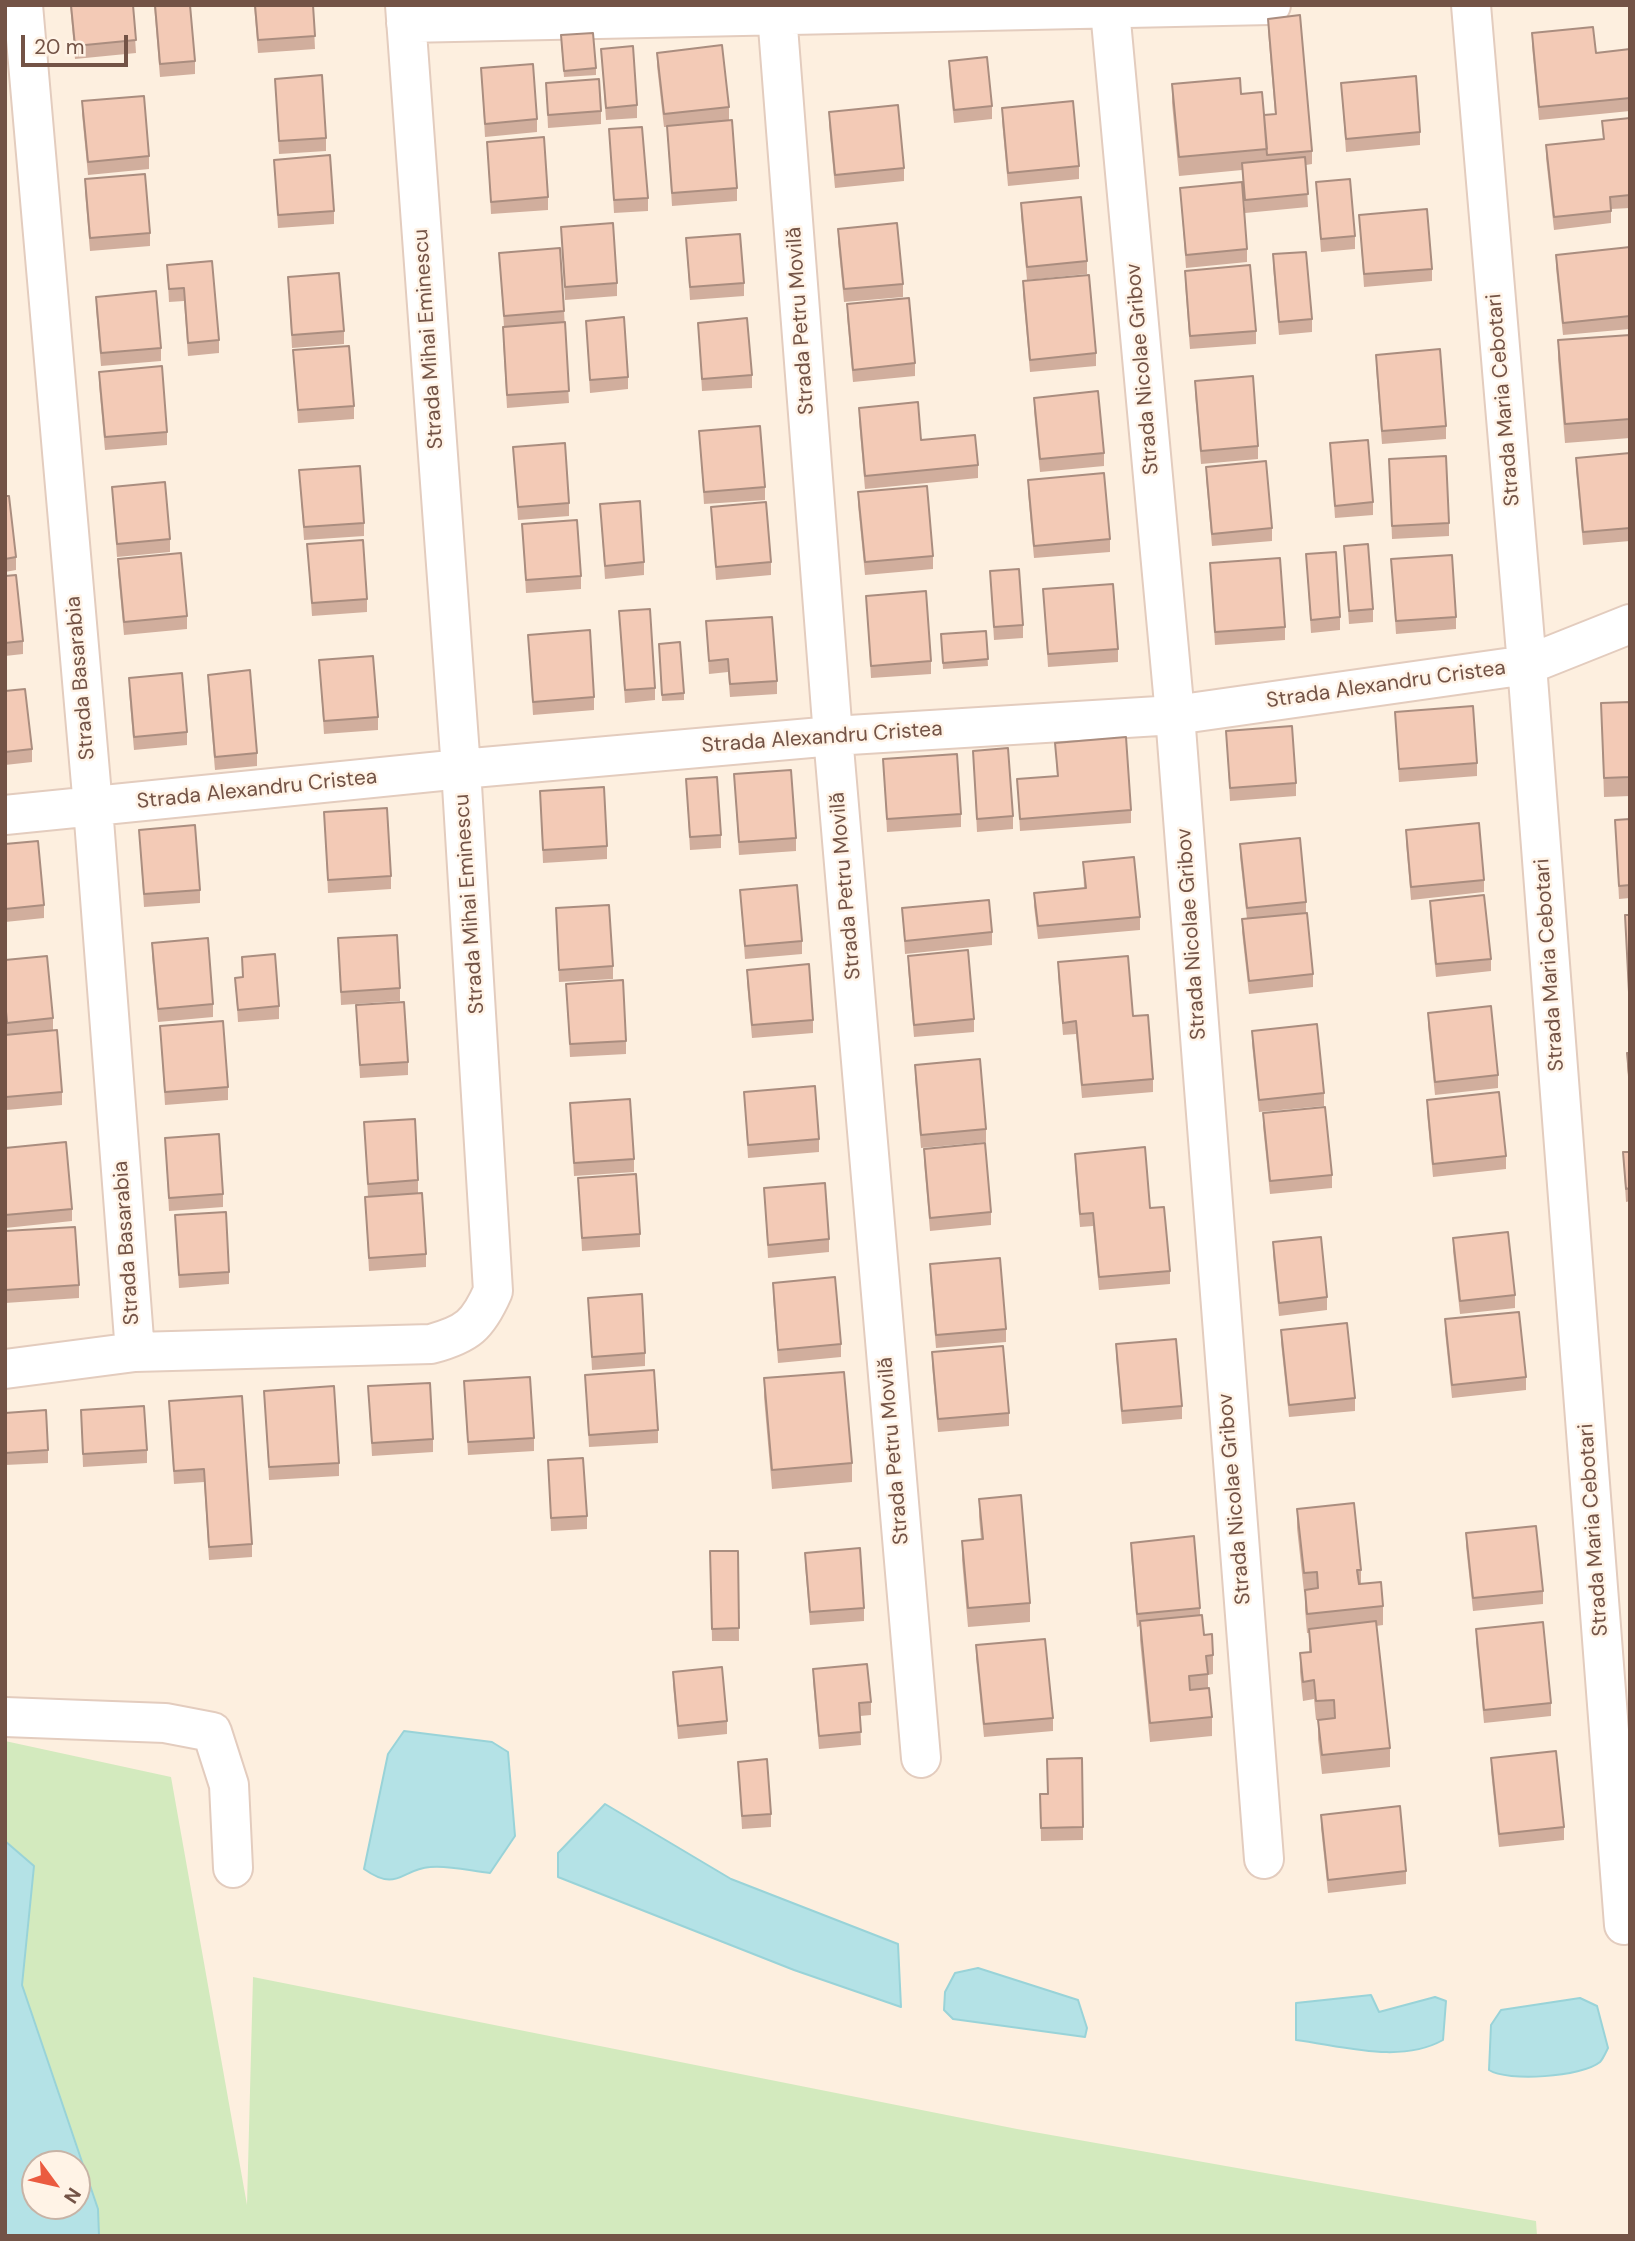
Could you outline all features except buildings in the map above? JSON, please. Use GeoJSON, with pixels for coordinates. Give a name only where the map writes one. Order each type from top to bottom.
{"type":"FeatureCollection","features":[{"type":"Feature","properties":{"kind":"street","name":"Strada Basarabia"},"geometry":{"type":"LineString","coordinates":[[23,5],[93,807],[135,1352]]}},
{"type":"Feature","properties":{"kind":"street"},"geometry":{"type":"LineString","coordinates":[[405,14],[777,14],[1270,5]]}},
{"type":"Feature","properties":{"kind":"street","name":"Strada Maria Cebotari"},"geometry":{"type":"LineString","coordinates":[[1471,5],[1527,665],[1624,1924]]}},
{"type":"Feature","properties":{"kind":"street","name":"Strada Nicolae Gribov"},"geometry":{"type":"LineString","coordinates":[[1110,10],[1175,715],[1264,1859]]}},
{"type":"Feature","properties":{"kind":"street","name":"Strada Mihai Eminescu"},"geometry":{"type":"LineString","coordinates":[[5,1369],[135,1352],[431,1345],[459,1337],[481,1318],[493,1291],[461,769],[405,14]]}},
{"type":"Feature","properties":{"kind":"street","name":"Strada Petru Movilă"},"geometry":{"type":"LineString","coordinates":[[777,14],[833,736],[920,1758]]}},
{"type":"Feature","properties":{"kind":"street","name":"Strada Alexandru Cristea"},"geometry":{"type":"LineString","coordinates":[[5,814],[833,736],[1175,715],[1527,665],[1630,624]]}},
{"type":"Feature","properties":{"kind":"street"},"geometry":{"type":"LineString","coordinates":[[5,1717],[165,1723],[212,1731],[229,1785],[233,1868]]}},
{"type":"Feature","properties":{"kind":"green space"},"geometry":{"type":"Polygon","coordinates":[[[5,1741],[171,1777],[247,2205],[253,1977],[1017,2129],[1536,2221],[1537,2236],[5,2236],[5,1741]]]}},
{"type":"Feature","properties":{"kind":"water"},"geometry":{"type":"Polygon","coordinates":[[[404,1731],[492,1742],[508,1752],[515,1836],[490,1873],[452,1867],[430,1867],[399,1878],[385,1879],[364,1869],[388,1754],[404,1731]]]}},
{"type":"Feature","properties":{"kind":"water"},"geometry":{"type":"Polygon","coordinates":[[[605,1804],[731,1879],[898,1944],[901,2007],[794,1970],[558,1877],[558,1853],[605,1804]]]}},
{"type":"Feature","properties":{"kind":"water"},"geometry":{"type":"Polygon","coordinates":[[[5,1841],[34,1866],[22,1985],[78,2150],[21,2150],[21,2220],[91,2220],[91,2188],[98,2209],[99,2236],[5,2236],[5,1841]]]}},
{"type":"Feature","properties":{"kind":"water"},"geometry":{"type":"Polygon","coordinates":[[[978,1968],[1078,2000],[1087,2028],[1085,2037],[953,2019],[944,2010],[945,1992],[955,1973],[978,1968]]]}},
{"type":"Feature","properties":{"kind":"water"},"geometry":{"type":"Polygon","coordinates":[[[1371,1995],[1379,2012],[1435,1997],[1446,2001],[1443,2040],[1426,2047],[1390,2052],[1296,2040],[1296,2003],[1371,1995]]]}},
{"type":"Feature","properties":{"kind":"water"},"geometry":{"type":"Polygon","coordinates":[[[1580,1998],[1597,2006],[1608,2048],[1600,2062],[1578,2071],[1545,2076],[1511,2076],[1489,2070],[1491,2025],[1501,2010],[1580,1998]]]}}]}
